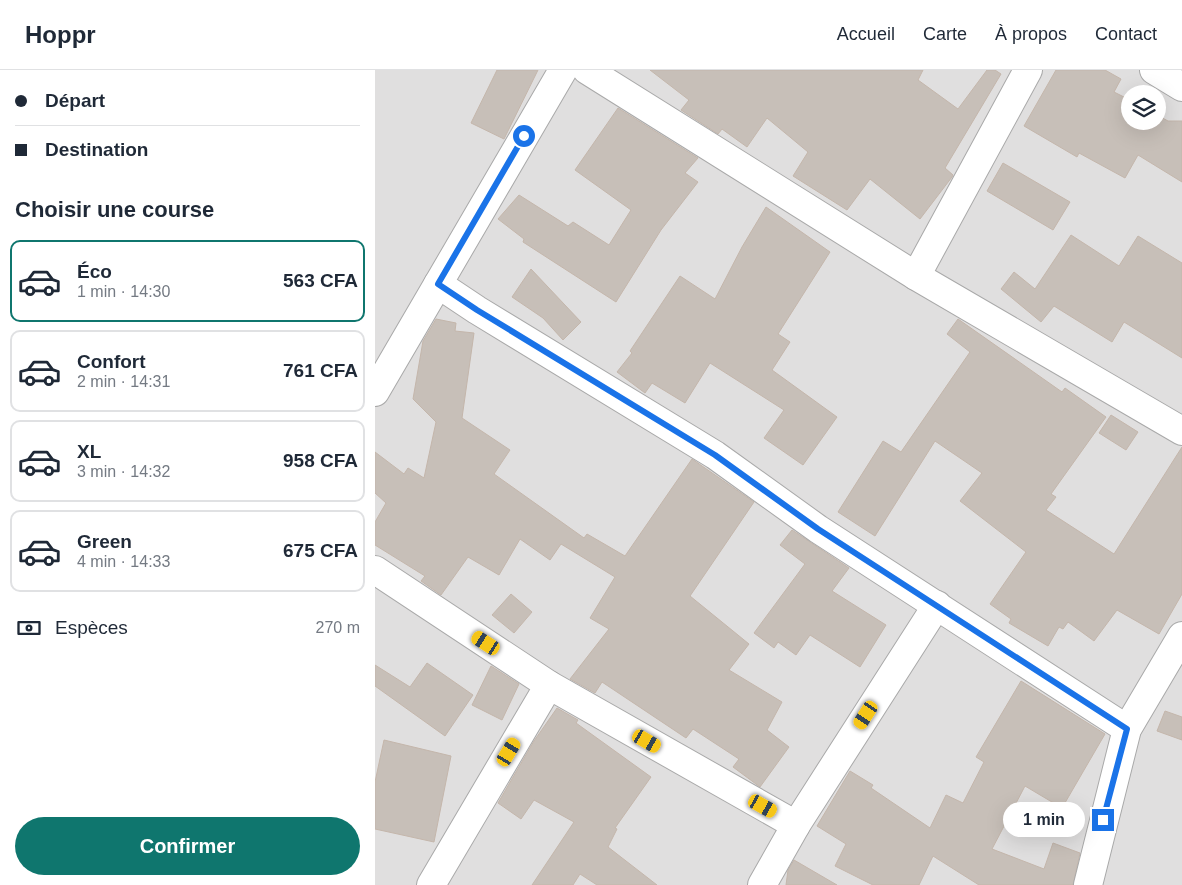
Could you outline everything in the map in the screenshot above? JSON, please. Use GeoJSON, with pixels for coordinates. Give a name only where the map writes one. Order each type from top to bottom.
{"type":"FeatureCollection","features":[{"type":"Feature","properties":{"kind":"street"},"geometry":{"type":"LineString","coordinates":[[375,392],[563,70]]}},
{"type":"Feature","properties":{"kind":"street"},"geometry":{"type":"LineString","coordinates":[[587,70],[916,276],[1182,431]]}},
{"type":"Feature","properties":{"kind":"street"},"geometry":{"type":"LineString","coordinates":[[916,276],[1028,70]]}},
{"type":"Feature","properties":{"kind":"street"},"geometry":{"type":"LineString","coordinates":[[1154,70],[1182,87]]}},
{"type":"Feature","properties":{"kind":"street"},"geometry":{"type":"LineString","coordinates":[[438,284],[477,310],[715,455],[818,529],[1127,729]]}},
{"type":"Feature","properties":{"kind":"street"},"geometry":{"type":"LineString","coordinates":[[375,570],[549,685],[796,825]]}},
{"type":"Feature","properties":{"kind":"street"},"geometry":{"type":"LineString","coordinates":[[762,885],[796,825],[937,605]]}},
{"type":"Feature","properties":{"kind":"street"},"geometry":{"type":"LineString","coordinates":[[1088,885],[1127,729],[1182,636]]}},
{"type":"Feature","properties":{"kind":"street"},"geometry":{"type":"LineString","coordinates":[[431,885],[549,685]]}},
{"type":"Feature","properties":{"kind":"shaded area"},"geometry":{"type":"Polygon","coordinates":[[[375,70],[1182,70],[1182,885],[375,885],[375,70]]]}},
{"type":"Feature","properties":{"kind":"building"},"geometry":{"type":"Polygon","coordinates":[[[497,70],[538,70],[504,139],[471,123],[497,70]]]}},
{"type":"Feature","properties":{"kind":"building"},"geometry":{"type":"Polygon","coordinates":[[[650,70],[923,70],[918,80],[958,109],[987,70],[995,70],[1001,74],[945,168],[953,175],[952,177],[920,219],[870,179],[847,210],[793,176],[808,152],[767,118],[747,147],[722,129],[718,134],[681,110],[689,100],[650,70]]]}},
{"type":"Feature","properties":{"kind":"building"},"geometry":{"type":"Polygon","coordinates":[[[1056,70],[1105,70],[1121,79],[1114,92],[1121,96],[1121,130],[1166,130],[1166,120],[1182,121],[1182,182],[1138,155],[1125,178],[1079,153],[1077,157],[1024,126],[1056,70]]]}},
{"type":"Feature","properties":{"kind":"building"},"geometry":{"type":"Polygon","coordinates":[[[618,108],[698,158],[685,173],[698,182],[661,230],[616,302],[523,242],[524,239],[498,219],[519,195],[568,226],[573,222],[609,245],[631,210],[575,170],[618,108]]]}},
{"type":"Feature","properties":{"kind":"building"},"geometry":{"type":"Polygon","coordinates":[[[1003,163],[1070,202],[1053,230],[987,191],[1003,163]]]}},
{"type":"Feature","properties":{"kind":"building"},"geometry":{"type":"Polygon","coordinates":[[[766,207],[830,252],[778,334],[790,342],[772,370],[837,417],[803,465],[764,438],[784,410],[710,363],[685,403],[652,383],[645,393],[617,372],[632,353],[630,351],[680,276],[715,299],[742,247],[766,207]]]}},
{"type":"Feature","properties":{"kind":"building"},"geometry":{"type":"Polygon","coordinates":[[[1071,235],[1119,266],[1138,236],[1182,263],[1182,358],[1124,322],[1112,342],[1054,306],[1041,322],[1001,289],[1014,272],[1035,289],[1071,235]]]}},
{"type":"Feature","properties":{"kind":"building"},"geometry":{"type":"Polygon","coordinates":[[[531,269],[581,322],[563,340],[543,318],[512,297],[531,269]]]}},
{"type":"Feature","properties":{"kind":"building"},"geometry":{"type":"Polygon","coordinates":[[[436,319],[456,323],[455,331],[474,333],[462,418],[510,450],[494,474],[584,538],[587,534],[625,556],[692,459],[754,502],[690,596],[749,644],[729,670],[782,702],[767,730],[789,747],[760,787],[733,767],[739,759],[693,729],[686,738],[602,682],[595,693],[570,679],[609,629],[590,618],[615,577],[561,544],[550,560],[520,539],[499,575],[468,557],[441,595],[421,581],[425,576],[375,545],[375,522],[386,503],[375,493],[375,452],[404,474],[408,468],[424,478],[436,422],[413,399],[423,341],[436,319]]]}},
{"type":"Feature","properties":{"kind":"building"},"geometry":{"type":"Polygon","coordinates":[[[958,319],[1062,392],[1065,388],[1106,417],[1051,494],[1056,497],[1046,510],[1114,554],[1182,447],[1182,594],[1159,634],[1117,610],[1094,641],[1068,622],[1063,629],[1059,627],[1048,646],[1009,623],[1011,619],[990,604],[1026,552],[960,501],[982,473],[935,441],[875,536],[838,512],[883,441],[901,452],[970,352],[947,334],[958,319]]]}},
{"type":"Feature","properties":{"kind":"building"},"geometry":{"type":"Polygon","coordinates":[[[1111,415],[1138,432],[1126,450],[1099,433],[1111,415]]]}},
{"type":"Feature","properties":{"kind":"building"},"geometry":{"type":"Polygon","coordinates":[[[792,530],[849,568],[832,591],[886,625],[860,667],[810,635],[796,655],[778,642],[774,648],[754,633],[805,564],[780,545],[792,530]]]}},
{"type":"Feature","properties":{"kind":"building"},"geometry":{"type":"Polygon","coordinates":[[[511,594],[532,612],[514,633],[492,615],[511,594]]]}},
{"type":"Feature","properties":{"kind":"building"},"geometry":{"type":"Polygon","coordinates":[[[427,663],[473,695],[445,736],[375,686],[375,665],[410,687],[427,663]]]}},
{"type":"Feature","properties":{"kind":"building"},"geometry":{"type":"Polygon","coordinates":[[[491,666],[519,684],[502,720],[472,705],[491,666]]]}},
{"type":"Feature","properties":{"kind":"building"},"geometry":{"type":"Polygon","coordinates":[[[1021,681],[1105,734],[1062,808],[1025,786],[992,849],[1044,869],[1053,843],[1080,853],[1073,885],[979,885],[933,856],[919,885],[873,885],[835,866],[846,844],[817,826],[850,771],[873,785],[871,788],[930,828],[946,795],[963,803],[984,762],[976,757],[1021,681]]]}},
{"type":"Feature","properties":{"kind":"building"},"geometry":{"type":"Polygon","coordinates":[[[557,708],[578,720],[576,723],[651,777],[615,828],[617,829],[608,847],[657,885],[597,885],[580,874],[573,885],[532,885],[574,822],[534,800],[521,819],[498,803],[534,741],[557,708]]]}},
{"type":"Feature","properties":{"kind":"building"},"geometry":{"type":"Polygon","coordinates":[[[1165,711],[1182,717],[1182,740],[1157,731],[1165,711]]]}},
{"type":"Feature","properties":{"kind":"building"},"geometry":{"type":"Polygon","coordinates":[[[384,740],[451,756],[434,842],[375,829],[375,782],[384,740]]]}},
{"type":"Feature","properties":{"kind":"building"},"geometry":{"type":"Polygon","coordinates":[[[794,860],[837,885],[786,885],[788,870],[794,860]]]}},
{"type":"Feature","properties":{"kind":"route"},"geometry":{"type":"LineString","coordinates":[[524,136],[438,284],[477,310],[715,455],[818,529],[1127,729],[1103,820]]}}]}
